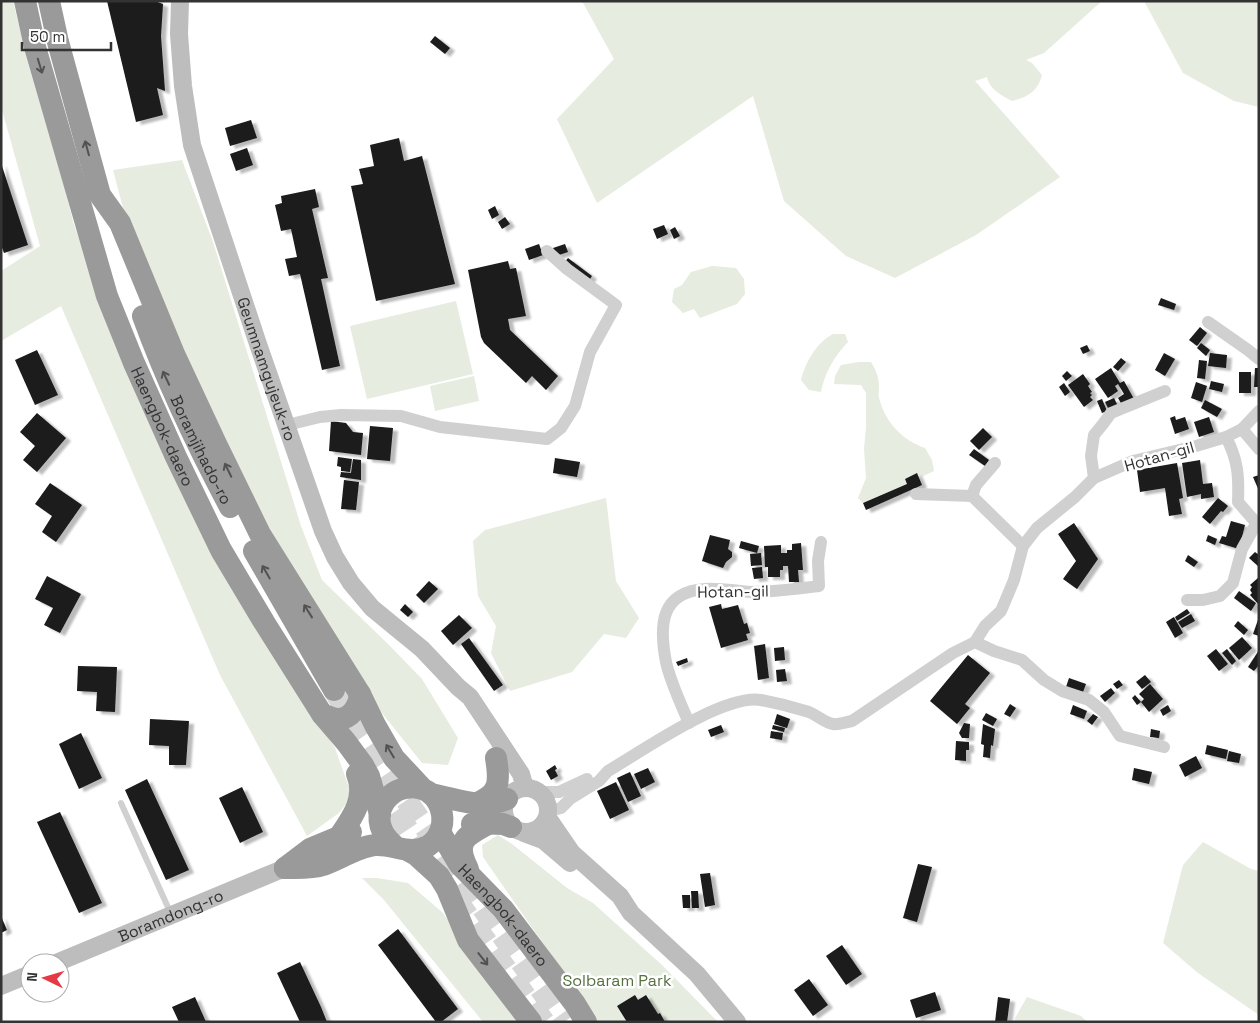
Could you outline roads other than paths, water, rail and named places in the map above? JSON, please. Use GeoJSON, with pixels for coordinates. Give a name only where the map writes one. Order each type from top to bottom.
{"type":"FeatureCollection","features":[{"type":"Feature","properties":{"kind":"highway"},"geometry":{"type":"LineString","coordinates":[[25,1],[35,47],[90,199],[120,223],[174,354],[260,534],[360,694],[394,758],[438,802],[442,812],[443,822],[440,832],[434,841],[426,847],[417,850],[376,845],[362,848],[342,847]]}},
{"type":"Feature","properties":{"kind":"highway"},"geometry":{"type":"LineString","coordinates":[[49,1],[90,199]]}},
{"type":"Feature","properties":{"kind":"highway","name":"Boramjihado-ro"},"geometry":{"type":"LineString","coordinates":[[90,199],[113,238],[161,366],[202,454],[260,563],[325,705]]}},
{"type":"Feature","properties":{"kind":"highway"},"geometry":{"type":"LineString","coordinates":[[325,705],[338,719],[352,714],[359,704],[360,694]]}},
{"type":"Feature","properties":{"kind":"highway"},"geometry":{"type":"LineString","coordinates":[[325,705],[346,742],[369,776],[380,814]]}},
{"type":"Feature","properties":{"kind":"highway"},"geometry":{"type":"LineString","coordinates":[[325,705],[361,783],[361,798],[352,817],[342,847]]}},
{"type":"Feature","properties":{"kind":"highway"},"geometry":{"type":"LineString","coordinates":[[475,804],[488,799],[495,791],[499,778],[496,758]]}},
{"type":"Feature","properties":{"kind":"highway"},"geometry":{"type":"LineString","coordinates":[[402,849],[389,842],[383,834],[380,824],[383,803],[390,795],[400,789],[411,787],[475,804],[496,803],[524,793]]}},
{"type":"Feature","properties":{"kind":"highway"},"geometry":{"type":"LineString","coordinates":[[285,868],[320,866],[358,830],[380,814]]}},
{"type":"Feature","properties":{"kind":"highway"},"geometry":{"type":"LineString","coordinates":[[440,832],[476,823],[503,824],[518,830]]}},
{"type":"Feature","properties":{"kind":"highway"},"geometry":{"type":"LineString","coordinates":[[475,881],[463,860],[462,847],[468,834],[488,824]]}},
{"type":"Feature","properties":{"kind":"highway","name":"Haengbok-daero"},"geometry":{"type":"LineString","coordinates":[[440,832],[458,864],[502,909],[586,1022]]}},
{"type":"Feature","properties":{"kind":"highway"},"geometry":{"type":"LineString","coordinates":[[342,847],[408,867],[422,874],[441,893],[453,919],[468,940]]}},
{"type":"Feature","properties":{"kind":"highway","name":"Haengbok-daero"},"geometry":{"type":"LineString","coordinates":[[402,849],[416,855],[440,876],[451,897],[468,940],[531,1022]]}},
{"type":"Feature","properties":{"kind":"highway"},"geometry":{"type":"LineString","coordinates":[[468,940],[468,924],[474,913],[488,906],[502,909]]}},
{"type":"Feature","properties":{"kind":"main road","name":"Geumnamgujeuk-ro"},"geometry":{"type":"LineString","coordinates":[[180,1],[179,34],[182,86],[192,146],[258,344],[324,531],[335,556],[351,583],[372,608],[422,649],[470,697],[521,774],[524,793]]}},
{"type":"Feature","properties":{"kind":"main road","name":"Geumnamgujeuk-ro"},"geometry":{"type":"LineString","coordinates":[[458,687],[457,698],[505,772],[511,788],[524,793]]}},
{"type":"Feature","properties":{"kind":"main road"},"geometry":{"type":"LineString","coordinates":[[631,913],[618,910],[544,840],[518,830],[504,814],[524,793],[548,804],[548,815],[572,853],[620,896],[631,913],[697,974],[737,1022]]}},
{"type":"Feature","properties":{"kind":"main road"},"geometry":{"type":"LineString","coordinates":[[518,830],[538,830],[548,815]]}},
{"type":"Feature","properties":{"kind":"main road","name":"Boramdong-ro"},"geometry":{"type":"LineString","coordinates":[[70,957],[285,868]]}},
{"type":"Feature","properties":{"kind":"main road"},"geometry":{"type":"LineString","coordinates":[[1,986],[20,978]]}},
{"type":"Feature","properties":{"kind":"street"},"geometry":{"type":"LineString","coordinates":[[288,425],[320,417],[341,415],[401,416],[440,427],[547,438],[561,428],[575,406],[590,352],[616,306],[567,269],[547,251]]}},
{"type":"Feature","properties":{"kind":"street"},"geometry":{"type":"LineString","coordinates":[[1208,322],[1259,359]]}},
{"type":"Feature","properties":{"kind":"street"},"geometry":{"type":"LineString","coordinates":[[1094,478],[1091,456],[1094,435],[1107,418],[1112,413],[1164,391]]}},
{"type":"Feature","properties":{"kind":"street","name":"Hotan-gil"},"geometry":{"type":"LineString","coordinates":[[548,815],[599,781],[608,771],[689,723],[706,714],[738,702],[758,699],[785,704],[811,713],[833,724],[852,721],[953,653],[975,642],[985,626],[1001,611],[1014,580],[1023,546],[1037,528],[1075,497],[1094,478],[1133,461],[1226,437],[1242,429],[1259,411]]}},
{"type":"Feature","properties":{"kind":"street"},"geometry":{"type":"LineString","coordinates":[[1242,429],[1259,449]]}},
{"type":"Feature","properties":{"kind":"street"},"geometry":{"type":"LineString","coordinates":[[1187,600],[1203,600],[1220,596],[1233,582],[1242,549],[1258,525],[1238,502],[1239,479],[1234,453],[1226,437]]}},
{"type":"Feature","properties":{"kind":"street"},"geometry":{"type":"LineString","coordinates":[[972,496],[976,486],[995,463]]}},
{"type":"Feature","properties":{"kind":"street"},"geometry":{"type":"LineString","coordinates":[[916,494],[972,496],[1023,546]]}},
{"type":"Feature","properties":{"kind":"street","name":"Hotan-gil"},"geometry":{"type":"LineString","coordinates":[[689,723],[666,664],[662,629],[666,610],[677,599],[688,592],[706,589],[762,592],[819,586],[818,561],[821,542]]}},
{"type":"Feature","properties":{"kind":"street"},"geometry":{"type":"LineString","coordinates":[[975,642],[994,651],[1022,660],[1044,680],[1062,691],[1089,700],[1104,712],[1120,736],[1164,748]]}},
{"type":"Feature","properties":{"kind":"street","name":"Hotan-gil"},"geometry":{"type":"LineString","coordinates":[[524,793],[559,792],[598,773],[608,771]]}},
{"type":"Feature","properties":{"kind":"lane"},"geometry":{"type":"LineString","coordinates":[[121,803],[171,915]]}},
{"type":"Feature","properties":{"kind":"tunnel"},"geometry":{"type":"LineString","coordinates":[[334,690],[356,727],[431,836],[564,1022]]}},
{"type":"Feature","properties":{"kind":"tunnel"},"geometry":{"type":"LineString","coordinates":[[377,784],[431,864]]}},
{"type":"Feature","properties":{"kind":"tunnel"},"geometry":{"type":"LineString","coordinates":[[455,898],[544,1022]]}},
{"type":"Feature","properties":{"kind":"park label","name":"Solbaram Park"},"geometry":{"type":"Point","coordinates":[617,980]}}]}
